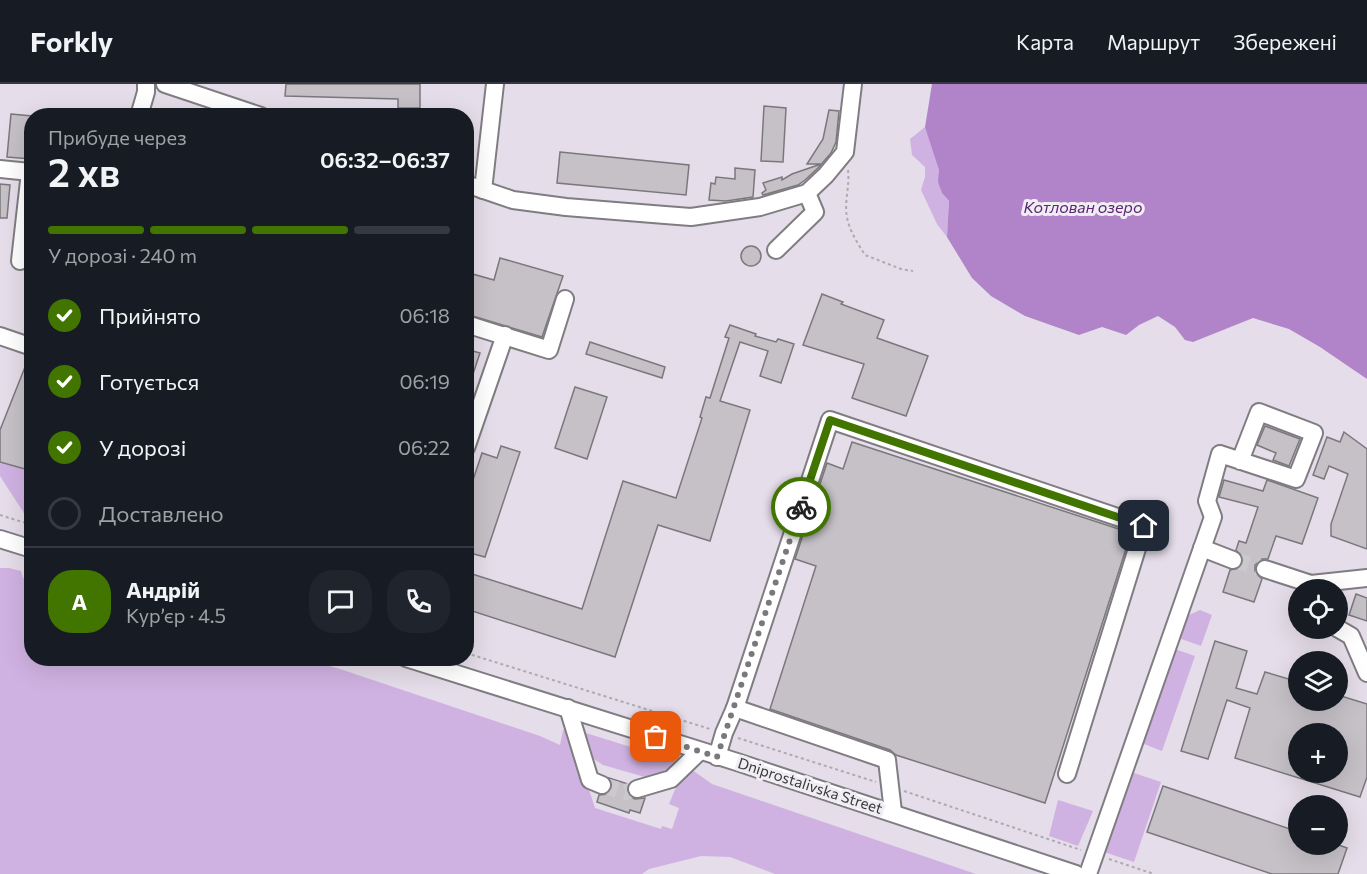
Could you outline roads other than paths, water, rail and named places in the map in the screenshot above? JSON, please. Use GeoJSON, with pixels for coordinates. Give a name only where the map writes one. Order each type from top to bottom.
{"type":"FeatureCollection","features":[{"type":"Feature","properties":{"kind":"street"},"geometry":{"type":"LineString","coordinates":[[141,108],[146,84]]}},
{"type":"Feature","properties":{"kind":"street"},"geometry":{"type":"LineString","coordinates":[[165,84],[237,108]]}},
{"type":"Feature","properties":{"kind":"street"},"geometry":{"type":"LineString","coordinates":[[483,190],[495,84]]}},
{"type":"Feature","properties":{"kind":"street"},"geometry":{"type":"LineString","coordinates":[[474,187],[513,200],[555,206],[691,217],[760,207],[807,193],[826,176],[845,152],[853,84]]}},
{"type":"Feature","properties":{"kind":"street"},"geometry":{"type":"LineString","coordinates":[[0,169],[24,171]]}},
{"type":"Feature","properties":{"kind":"street"},"geometry":{"type":"LineString","coordinates":[[776,250],[814,212],[807,193]]}},
{"type":"Feature","properties":{"kind":"street"},"geometry":{"type":"LineString","coordinates":[[20,261],[24,225]]}},
{"type":"Feature","properties":{"kind":"street"},"geometry":{"type":"LineString","coordinates":[[474,326],[549,350],[565,299]]}},
{"type":"Feature","properties":{"kind":"street"},"geometry":{"type":"LineString","coordinates":[[474,425],[505,335]]}},
{"type":"Feature","properties":{"kind":"street"},"geometry":{"type":"LineString","coordinates":[[0,336],[24,344]]}},
{"type":"Feature","properties":{"kind":"street"},"geometry":{"type":"LineString","coordinates":[[1088,874],[1213,517],[1207,501],[1220,454],[1240,461],[1296,479],[1314,434],[1259,412],[1240,461]]}},
{"type":"Feature","properties":{"kind":"street"},"geometry":{"type":"LineString","coordinates":[[717,757],[830,420],[1144,526],[1066,774]]}},
{"type":"Feature","properties":{"kind":"street"},"geometry":{"type":"LineString","coordinates":[[1,539],[24,546]]}},
{"type":"Feature","properties":{"kind":"street"},"geometry":{"type":"LineString","coordinates":[[1202,548],[1233,560]]}},
{"type":"Feature","properties":{"kind":"street"},"geometry":{"type":"LineString","coordinates":[[1265,569],[1291,579]]}},
{"type":"Feature","properties":{"kind":"street"},"geometry":{"type":"LineString","coordinates":[[1348,581],[1367,578]]}},
{"type":"Feature","properties":{"kind":"street"},"geometry":{"type":"LineString","coordinates":[[1348,634],[1351,636],[1367,673]]}},
{"type":"Feature","properties":{"kind":"street","name":"Dniprostalivska Street"},"geometry":{"type":"LineString","coordinates":[[432,666],[892,813],[1033,866],[1076,874]]}},
{"type":"Feature","properties":{"kind":"street"},"geometry":{"type":"LineString","coordinates":[[568,708],[590,780],[602,785]]}},
{"type":"Feature","properties":{"kind":"street"},"geometry":{"type":"LineString","coordinates":[[735,708],[887,760],[892,813]]}},
{"type":"Feature","properties":{"kind":"street"},"geometry":{"type":"LineString","coordinates":[[637,789],[671,779],[700,751]]}},
{"type":"Feature","properties":{"kind":"water","name":"Котлован озеро"},"geometry":{"type":"Polygon","coordinates":[[[932,84],[1367,84],[1367,379],[1289,329],[1253,318],[1193,342],[1185,340],[1175,327],[1158,316],[1139,325],[1126,335],[1102,327],[1079,335],[1025,316],[991,296],[972,278],[947,237],[949,201],[942,193],[938,182],[939,170],[925,127],[932,84]]]}},
{"type":"Feature","properties":{"kind":"tunnel"},"geometry":{"type":"LineString","coordinates":[[1233,560],[1265,569]]}},
{"type":"Feature","properties":{"kind":"tunnel"},"geometry":{"type":"LineString","coordinates":[[602,785],[625,792],[637,789]]}}]}
